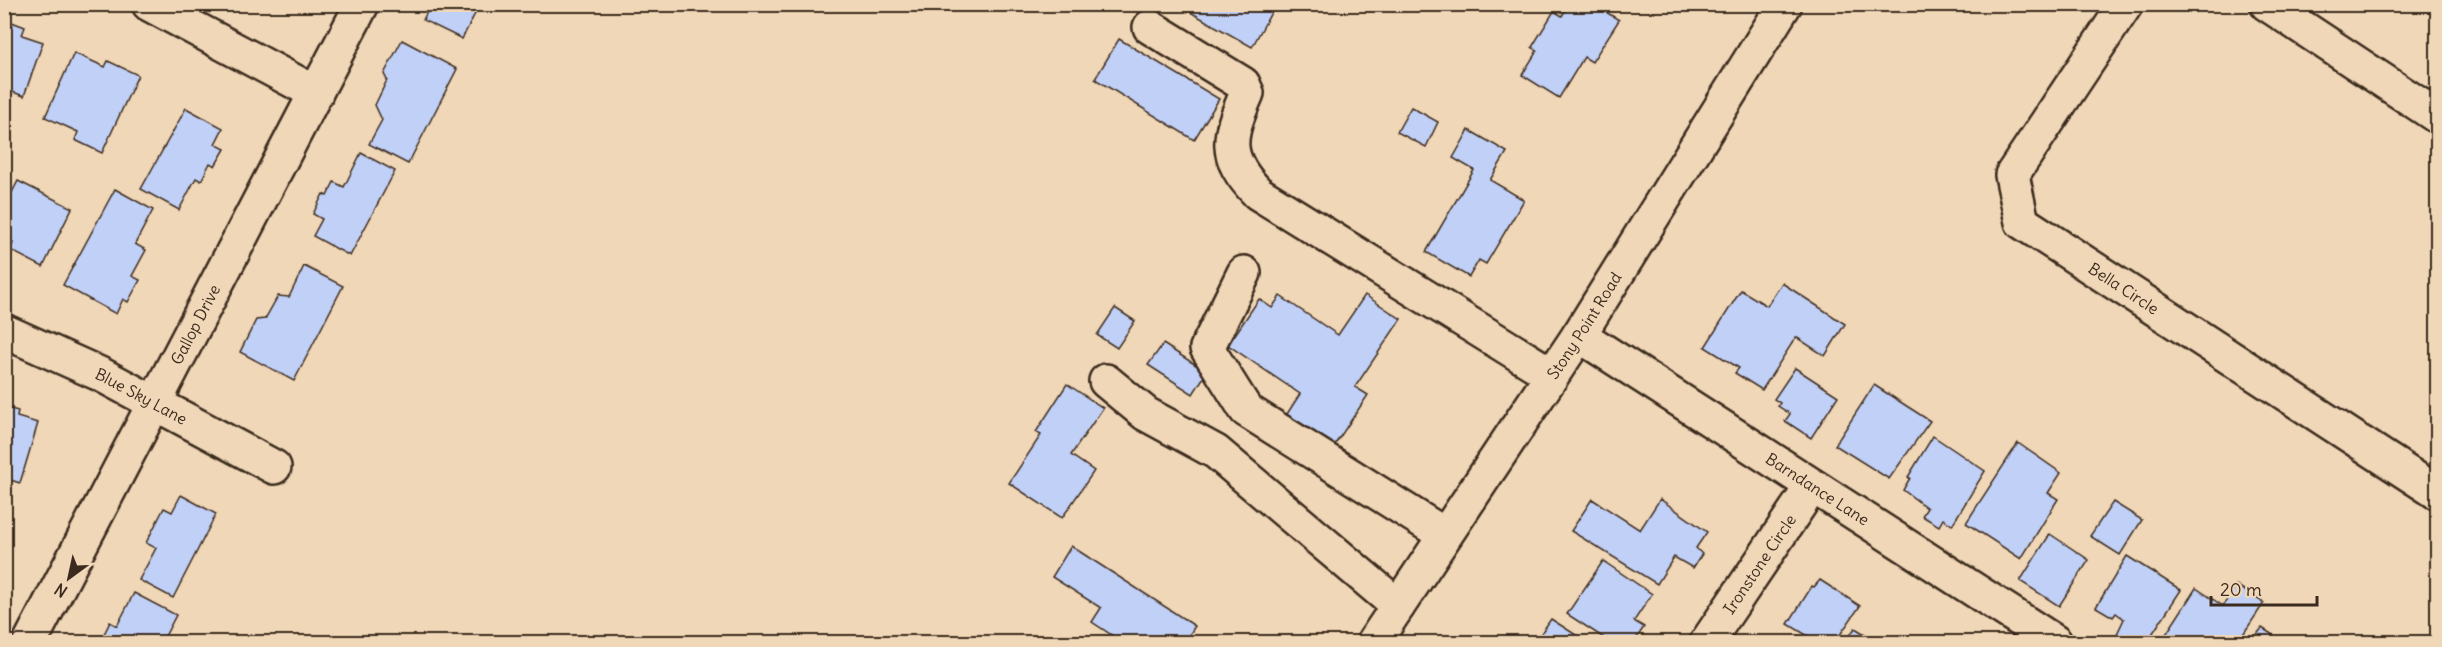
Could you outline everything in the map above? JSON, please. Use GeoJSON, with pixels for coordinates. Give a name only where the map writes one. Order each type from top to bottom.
{"type":"FeatureCollection","features":[{"type":"Feature","properties":{"kind":"street"},"geometry":{"type":"LineString","coordinates":[[149,4],[316,93]]}},
{"type":"Feature","properties":{"kind":"street","name":"Gallop Drive"},"geometry":{"type":"LineString","coordinates":[[30,642],[362,4]]}},
{"type":"Feature","properties":{"kind":"street","name":"Stony Point Road"},"geometry":{"type":"LineString","coordinates":[[1374,642],[1579,335],[1785,4]]}},
{"type":"Feature","properties":{"kind":"street","name":"Bella Circle"},"geometry":{"type":"LineString","coordinates":[[2126,4],[2012,175],[2022,222],[2438,493]]}},
{"type":"Feature","properties":{"kind":"street"},"geometry":{"type":"LineString","coordinates":[[2266,4],[2438,117]]}},
{"type":"Feature","properties":{"kind":"street"},"geometry":{"type":"LineString","coordinates":[[1150,27],[1243,84],[1246,93],[1230,137],[1232,159],[1243,177],[1258,193],[1552,375]]}},
{"type":"Feature","properties":{"kind":"street"},"geometry":{"type":"LineString","coordinates":[[1244,273],[1207,348],[1246,410],[1445,535]]}},
{"type":"Feature","properties":{"kind":"street","name":"Blue Sky Lane"},"geometry":{"type":"LineString","coordinates":[[4,331],[102,375],[274,467]]}},
{"type":"Feature","properties":{"kind":"street","name":"Barndance Lane"},"geometry":{"type":"LineString","coordinates":[[1579,335],[2055,642]]}},
{"type":"Feature","properties":{"kind":"street"},"geometry":{"type":"LineString","coordinates":[[1106,381],[1146,414],[1216,452],[1398,606]]}},
{"type":"Feature","properties":{"kind":"street","name":"Ironstone Circle"},"geometry":{"type":"LineString","coordinates":[[1707,642],[1812,486]]}},
{"type":"Feature","properties":{"kind":"building"},"geometry":{"type":"Polygon","coordinates":[[[431,4],[480,4],[462,39],[423,20],[431,4]]]}},
{"type":"Feature","properties":{"kind":"building"},"geometry":{"type":"Polygon","coordinates":[[[1176,4],[1264,4],[1273,9],[1252,47],[1176,4]]]}},
{"type":"Feature","properties":{"kind":"building"},"geometry":{"type":"Polygon","coordinates":[[[1569,4],[1593,4],[1619,20],[1592,62],[1584,57],[1559,98],[1522,75],[1537,51],[1532,47],[1554,11],[1562,16],[1569,4]]]}},
{"type":"Feature","properties":{"kind":"building"},"geometry":{"type":"Polygon","coordinates":[[[4,19],[25,27],[22,35],[43,42],[24,96],[4,89],[4,19]]]}},
{"type":"Feature","properties":{"kind":"building"},"geometry":{"type":"Polygon","coordinates":[[[1119,39],[1219,99],[1194,140],[1095,79],[1119,39]]]}},
{"type":"Feature","properties":{"kind":"building"},"geometry":{"type":"Polygon","coordinates":[[[402,40],[457,69],[408,164],[369,144],[382,120],[375,105],[387,80],[384,74],[402,40]]]}},
{"type":"Feature","properties":{"kind":"building"},"geometry":{"type":"Polygon","coordinates":[[[74,53],[105,67],[108,61],[138,75],[102,153],[75,140],[78,132],[45,117],[74,53]]]}},
{"type":"Feature","properties":{"kind":"building"},"geometry":{"type":"Polygon","coordinates":[[[1411,107],[1438,122],[1426,147],[1397,132],[1411,107]]]}},
{"type":"Feature","properties":{"kind":"building"},"geometry":{"type":"Polygon","coordinates":[[[186,108],[223,128],[215,144],[225,149],[215,166],[210,163],[201,181],[196,178],[179,210],[141,189],[186,108]]]}},
{"type":"Feature","properties":{"kind":"building"},"geometry":{"type":"Polygon","coordinates":[[[1469,130],[1507,152],[1490,180],[1524,200],[1486,264],[1479,260],[1469,277],[1426,252],[1474,170],[1453,158],[1469,130]]]}},
{"type":"Feature","properties":{"kind":"building"},"geometry":{"type":"Polygon","coordinates":[[[361,153],[395,171],[350,256],[313,236],[322,219],[313,214],[323,194],[327,196],[334,182],[344,187],[361,153]]]}},
{"type":"Feature","properties":{"kind":"building"},"geometry":{"type":"Polygon","coordinates":[[[18,181],[72,208],[43,267],[10,250],[13,243],[4,238],[4,208],[18,181]]]}},
{"type":"Feature","properties":{"kind":"building"},"geometry":{"type":"Polygon","coordinates":[[[115,189],[153,210],[135,244],[146,250],[132,276],[140,280],[128,302],[123,299],[116,314],[63,285],[115,189]]]}},
{"type":"Feature","properties":{"kind":"building"},"geometry":{"type":"Polygon","coordinates":[[[304,266],[343,286],[294,381],[240,352],[256,320],[265,319],[278,296],[289,297],[304,266]]]}},
{"type":"Feature","properties":{"kind":"building"},"geometry":{"type":"Polygon","coordinates":[[[1782,283],[1845,324],[1825,356],[1796,337],[1762,390],[1735,373],[1739,368],[1705,347],[1741,290],[1767,306],[1782,283]]]}},
{"type":"Feature","properties":{"kind":"building"},"geometry":{"type":"Polygon","coordinates":[[[1365,295],[1401,319],[1355,387],[1368,395],[1332,449],[1285,417],[1300,394],[1228,345],[1259,299],[1272,308],[1280,296],[1338,335],[1365,295]]]}},
{"type":"Feature","properties":{"kind":"building"},"geometry":{"type":"Polygon","coordinates":[[[1115,308],[1135,321],[1117,348],[1097,335],[1115,308]]]}},
{"type":"Feature","properties":{"kind":"building"},"geometry":{"type":"Polygon","coordinates":[[[1163,344],[1207,372],[1193,394],[1148,365],[1163,344]]]}},
{"type":"Feature","properties":{"kind":"building"},"geometry":{"type":"Polygon","coordinates":[[[1795,368],[1838,396],[1811,438],[1785,421],[1790,414],[1778,406],[1780,403],[1774,399],[1795,368]]]}},
{"type":"Feature","properties":{"kind":"building"},"geometry":{"type":"Polygon","coordinates":[[[1067,384],[1103,408],[1071,455],[1094,471],[1062,518],[1009,483],[1041,435],[1036,432],[1067,384]]]}},
{"type":"Feature","properties":{"kind":"building"},"geometry":{"type":"Polygon","coordinates":[[[1874,385],[1930,421],[1889,479],[1835,445],[1874,385]]]}},
{"type":"Feature","properties":{"kind":"building"},"geometry":{"type":"Polygon","coordinates":[[[4,407],[18,411],[17,417],[38,423],[20,483],[4,478],[4,407]]]}},
{"type":"Feature","properties":{"kind":"building"},"geometry":{"type":"Polygon","coordinates":[[[1933,436],[1985,471],[1952,525],[1943,519],[1939,526],[1922,516],[1927,508],[1903,490],[1910,478],[1908,477],[1933,436]]]}},
{"type":"Feature","properties":{"kind":"building"},"geometry":{"type":"Polygon","coordinates":[[[2018,443],[2061,473],[2048,493],[2058,499],[2021,559],[1966,523],[2018,443]]]}},
{"type":"Feature","properties":{"kind":"building"},"geometry":{"type":"Polygon","coordinates":[[[181,495],[216,514],[173,598],[139,580],[156,548],[146,543],[164,508],[172,512],[181,495]]]}},
{"type":"Feature","properties":{"kind":"building"},"geometry":{"type":"Polygon","coordinates":[[[1592,499],[1640,530],[1660,499],[1707,532],[1696,548],[1702,554],[1693,568],[1674,557],[1657,584],[1571,531],[1592,499]]]}},
{"type":"Feature","properties":{"kind":"building"},"geometry":{"type":"Polygon","coordinates":[[[2113,502],[2142,520],[2120,555],[2090,536],[2113,502]]]}},
{"type":"Feature","properties":{"kind":"building"},"geometry":{"type":"Polygon","coordinates":[[[2050,534],[2089,560],[2059,606],[2020,581],[2050,534]]]}},
{"type":"Feature","properties":{"kind":"building"},"geometry":{"type":"Polygon","coordinates":[[[1071,546],[1195,626],[1185,642],[1108,642],[1113,636],[1092,622],[1101,608],[1052,577],[1071,546]]]}},
{"type":"Feature","properties":{"kind":"building"},"geometry":{"type":"Polygon","coordinates":[[[2127,556],[2181,590],[2147,642],[2137,638],[2135,642],[2126,642],[2116,636],[2124,619],[2116,613],[2113,617],[2096,607],[2127,556]]]}},
{"type":"Feature","properties":{"kind":"building"},"geometry":{"type":"Polygon","coordinates":[[[1603,561],[1652,594],[1634,621],[1644,627],[1634,642],[1626,639],[1624,642],[1610,642],[1567,614],[1603,561]]]}},
{"type":"Feature","properties":{"kind":"building"},"geometry":{"type":"Polygon","coordinates":[[[1820,580],[1860,606],[1835,642],[1818,642],[1788,624],[1812,586],[1814,587],[1820,580]]]}},
{"type":"Feature","properties":{"kind":"building"},"geometry":{"type":"Polygon","coordinates":[[[2236,585],[2264,603],[2238,642],[2161,642],[2196,588],[2223,606],[2236,585]]]}},
{"type":"Feature","properties":{"kind":"building"},"geometry":{"type":"Polygon","coordinates":[[[134,593],[176,615],[162,642],[100,642],[110,622],[117,626],[134,593]]]}},
{"type":"Feature","properties":{"kind":"building"},"geometry":{"type":"Polygon","coordinates":[[[1551,619],[1587,642],[1535,642],[1551,619]]]}},
{"type":"Feature","properties":{"kind":"building"},"geometry":{"type":"Polygon","coordinates":[[[1855,628],[1878,642],[1845,642],[1855,628]]]}},
{"type":"Feature","properties":{"kind":"building"},"geometry":{"type":"Polygon","coordinates":[[[2262,628],[2284,642],[2251,642],[2262,628]]]}}]}
